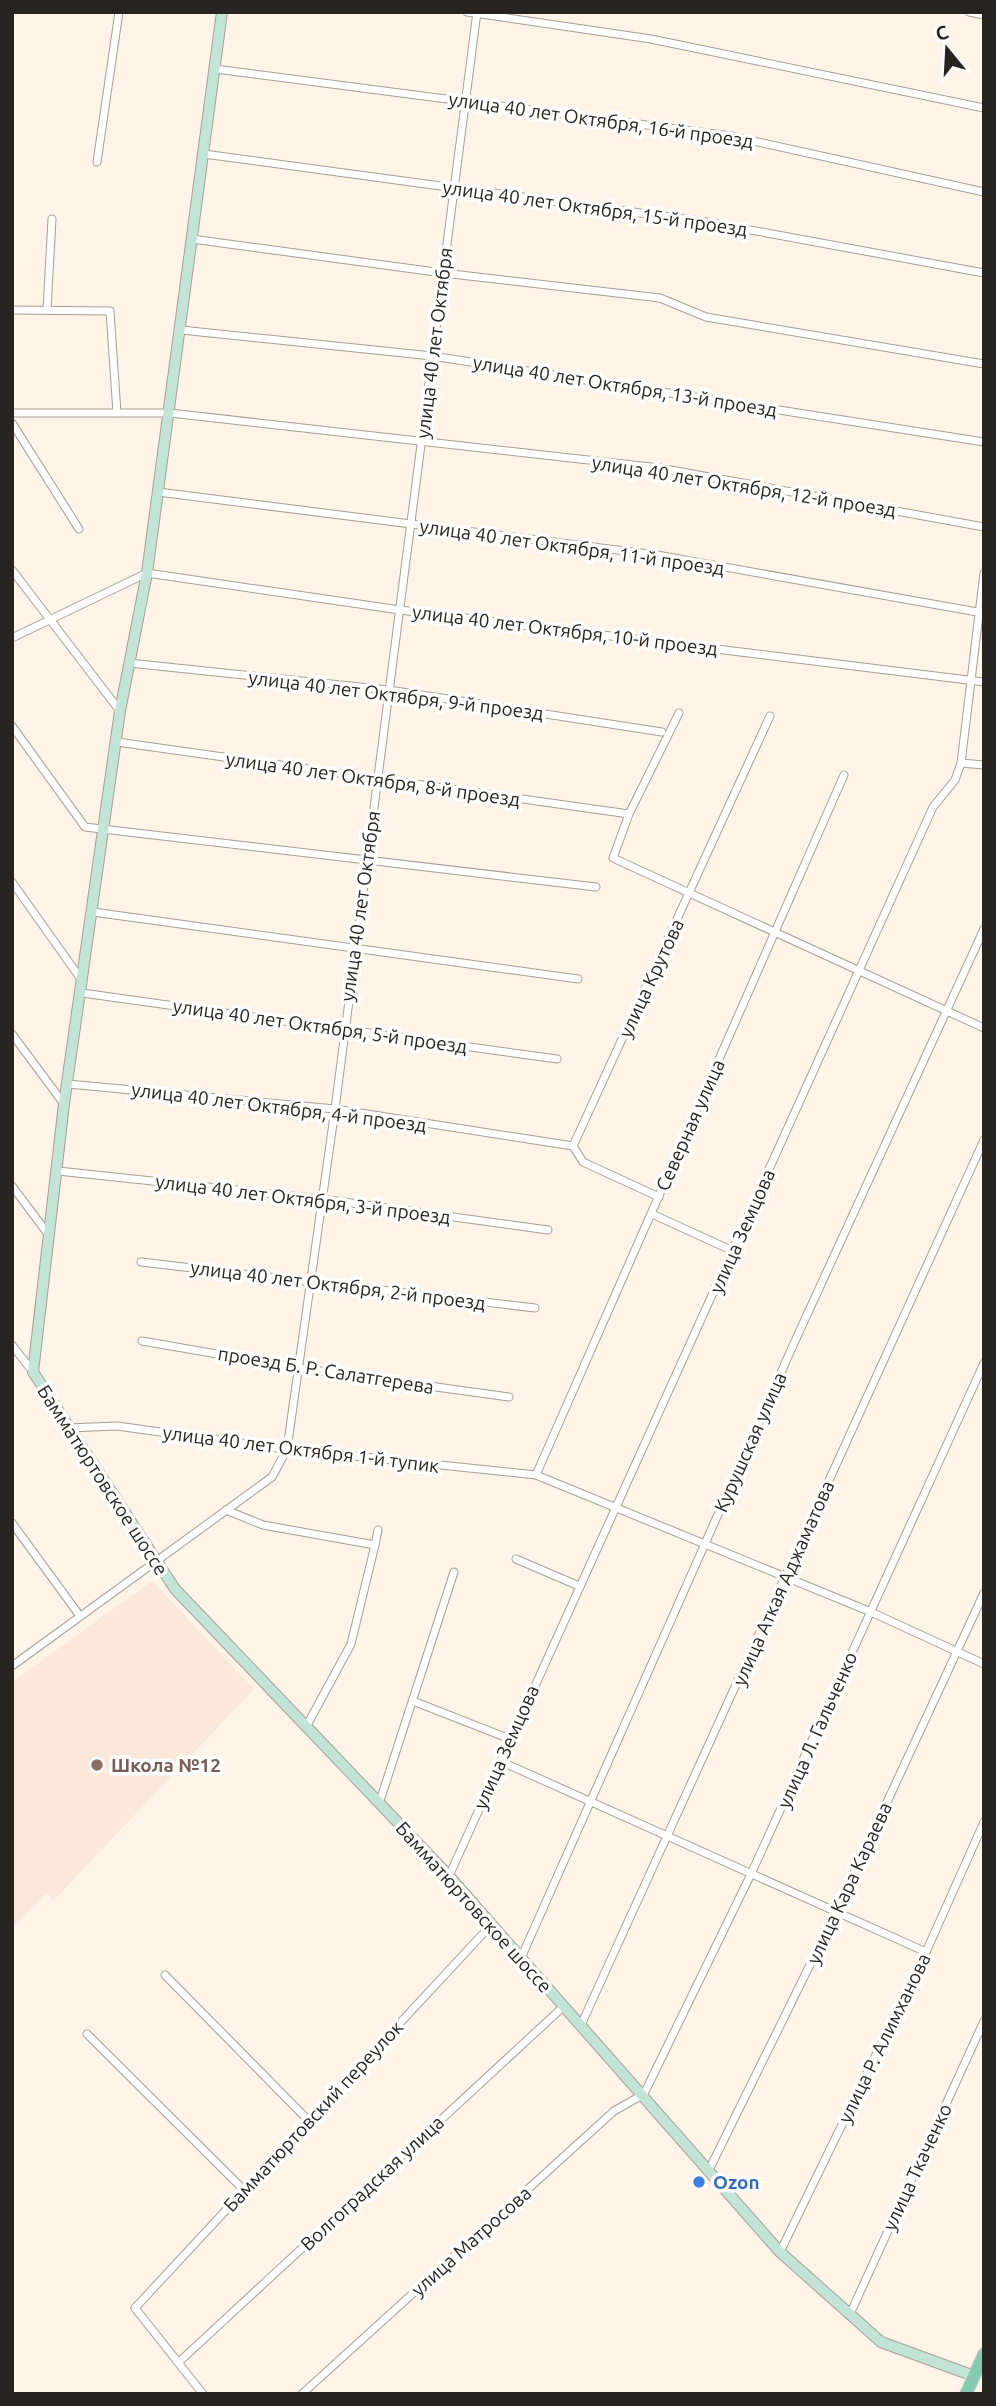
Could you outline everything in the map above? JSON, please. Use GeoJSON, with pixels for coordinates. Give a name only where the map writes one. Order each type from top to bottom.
{"type":"FeatureCollection","features":[{"type":"Feature","properties":{"kind":"main road"},"geometry":{"type":"LineString","coordinates":[[966,2394],[984,2354]]}},
{"type":"Feature","properties":{"kind":"street"},"geometry":{"type":"LineString","coordinates":[[97,162],[119,12]]}},
{"type":"Feature","properties":{"kind":"street"},"geometry":{"type":"LineString","coordinates":[[33,1372],[64,1104],[120,711],[147,573],[222,12]]}},
{"type":"Feature","properties":{"kind":"street"},"geometry":{"type":"LineString","coordinates":[[467,12],[651,39],[984,108]]}},
{"type":"Feature","properties":{"kind":"street"},"geometry":{"type":"LineString","coordinates":[[970,12],[984,15]]}},
{"type":"Feature","properties":{"kind":"street","name":"улица 40 лет Октября"},"geometry":{"type":"LineString","coordinates":[[12,1665],[272,1477],[287,1449],[335,1109],[343,1028],[356,947],[452,188],[477,13]]}},
{"type":"Feature","properties":{"kind":"street","name":"улица 40 лет Октября, 16-й проезд"},"geometry":{"type":"LineString","coordinates":[[215,69],[731,136],[984,192]]}},
{"type":"Feature","properties":{"kind":"street","name":"улица 40 лет Октября, 15-й проезд"},"geometry":{"type":"LineString","coordinates":[[204,154],[707,222],[984,273]]}},
{"type":"Feature","properties":{"kind":"street"},"geometry":{"type":"LineString","coordinates":[[47,310],[52,219]]}},
{"type":"Feature","properties":{"kind":"street"},"geometry":{"type":"LineString","coordinates":[[192,239],[443,273],[660,298],[706,317],[984,364]]}},
{"type":"Feature","properties":{"kind":"street"},"geometry":{"type":"LineString","coordinates":[[12,310],[110,311],[117,413]]}},
{"type":"Feature","properties":{"kind":"street","name":"улица 40 лет Октября, 13-й проезд"},"geometry":{"type":"LineString","coordinates":[[181,330],[432,356],[984,442]]}},
{"type":"Feature","properties":{"kind":"street","name":"улица 40 лет Октября, 12-й проезд"},"geometry":{"type":"LineString","coordinates":[[12,413],[170,413],[660,468],[984,527]]}},
{"type":"Feature","properties":{"kind":"street"},"geometry":{"type":"LineString","coordinates":[[12,424],[79,529]]}},
{"type":"Feature","properties":{"kind":"street","name":"улица 40 лет Октября, 11-й проезд"},"geometry":{"type":"LineString","coordinates":[[158,492],[657,555],[982,613]]}},
{"type":"Feature","properties":{"kind":"street"},"geometry":{"type":"LineString","coordinates":[[12,570],[120,711]]}},
{"type":"Feature","properties":{"kind":"street"},"geometry":{"type":"LineString","coordinates":[[12,638],[147,573]]}},
{"type":"Feature","properties":{"kind":"street","name":"улица 40 лет Октября, 10-й проезд"},"geometry":{"type":"LineString","coordinates":[[147,573],[400,610],[984,682]]}},
{"type":"Feature","properties":{"kind":"street","name":"улица Земцова"},"geometry":{"type":"LineString","coordinates":[[449,1876],[933,807],[955,779],[961,763],[982,613],[984,573]]}},
{"type":"Feature","properties":{"kind":"street","name":"улица 40 лет Октября, 9-й проезд"},"geometry":{"type":"LineString","coordinates":[[129,663],[389,690],[662,732]]}},
{"type":"Feature","properties":{"kind":"street"},"geometry":{"type":"LineString","coordinates":[[679,713],[629,814],[613,858],[984,1027]]}},
{"type":"Feature","properties":{"kind":"street","name":"улица Крутова"},"geometry":{"type":"LineString","coordinates":[[573,1146],[770,716]]}},
{"type":"Feature","properties":{"kind":"street"},"geometry":{"type":"LineString","coordinates":[[12,726],[85,827],[596,887]]}},
{"type":"Feature","properties":{"kind":"street","name":"улица 40 лет Октября, 8-й проезд"},"geometry":{"type":"LineString","coordinates":[[117,742],[377,781],[629,814]]}},
{"type":"Feature","properties":{"kind":"street"},"geometry":{"type":"LineString","coordinates":[[961,763],[984,765]]}},
{"type":"Feature","properties":{"kind":"street","name":"Северная улица"},"geometry":{"type":"LineString","coordinates":[[536,1475],[844,775]]}},
{"type":"Feature","properties":{"kind":"street"},"geometry":{"type":"LineString","coordinates":[[12,882],[82,988]]}},
{"type":"Feature","properties":{"kind":"street"},"geometry":{"type":"LineString","coordinates":[[93,912],[578,979]]}},
{"type":"Feature","properties":{"kind":"street","name":"Курушская улица"},"geometry":{"type":"LineString","coordinates":[[521,1958],[984,929]]}},
{"type":"Feature","properties":{"kind":"street","name":"улица 40 лет Октября, 5-й проезд"},"geometry":{"type":"LineString","coordinates":[[82,988],[557,1059]]}},
{"type":"Feature","properties":{"kind":"street"},"geometry":{"type":"LineString","coordinates":[[12,1034],[64,1104]]}},
{"type":"Feature","properties":{"kind":"street","name":"улица 40 лет Октября, 4-й проезд"},"geometry":{"type":"LineString","coordinates":[[68,1084],[335,1109],[573,1146]]}},
{"type":"Feature","properties":{"kind":"street","name":"улица Аткая Аджаматова"},"geometry":{"type":"LineString","coordinates":[[581,2025],[984,1140]]}},
{"type":"Feature","properties":{"kind":"street"},"geometry":{"type":"LineString","coordinates":[[573,1146],[583,1162],[659,1196]]}},
{"type":"Feature","properties":{"kind":"street","name":"улица 40 лет Октября, 3-й проезд"},"geometry":{"type":"LineString","coordinates":[[58,1171],[322,1199],[548,1230]]}},
{"type":"Feature","properties":{"kind":"street"},"geometry":{"type":"LineString","coordinates":[[12,1186],[48,1234]]}},
{"type":"Feature","properties":{"kind":"street"},"geometry":{"type":"LineString","coordinates":[[652,1214],[733,1251]]}},
{"type":"Feature","properties":{"kind":"street","name":"улица 40 лет Октября, 2-й проезд"},"geometry":{"type":"LineString","coordinates":[[141,1262],[311,1284],[535,1308]]}},
{"type":"Feature","properties":{"kind":"street","name":"проезд Б. Р. Салатгерева"},"geometry":{"type":"LineString","coordinates":[[142,1341],[299,1368],[509,1397]]}},
{"type":"Feature","properties":{"kind":"street"},"geometry":{"type":"LineString","coordinates":[[12,1345],[33,1372]]}},
{"type":"Feature","properties":{"kind":"street","name":"улица Л. Гальченко"},"geometry":{"type":"LineString","coordinates":[[644,2094],[751,1874],[984,1363]]}},
{"type":"Feature","properties":{"kind":"street","name":"Бамматюртовское шоссе"},"geometry":{"type":"LineString","coordinates":[[33,1372],[66,1428],[175,1589],[449,1876],[644,2094],[780,2252],[881,2342],[974,2376]]}},
{"type":"Feature","properties":{"kind":"street","name":"улица 40 лет Октября 1-й тупик"},"geometry":{"type":"LineString","coordinates":[[66,1428],[117,1426],[287,1449],[536,1475],[871,1612],[984,1664]]}},
{"type":"Feature","properties":{"kind":"street"},"geometry":{"type":"LineString","coordinates":[[226,1510],[263,1525],[375,1545]]}},
{"type":"Feature","properties":{"kind":"street"},"geometry":{"type":"LineString","coordinates":[[12,1523],[80,1616]]}},
{"type":"Feature","properties":{"kind":"street"},"geometry":{"type":"LineString","coordinates":[[306,1727],[351,1644],[378,1530]]}},
{"type":"Feature","properties":{"kind":"street"},"geometry":{"type":"LineString","coordinates":[[516,1559],[579,1586]]}},
{"type":"Feature","properties":{"kind":"street"},"geometry":{"type":"LineString","coordinates":[[379,1804],[454,1572]]}},
{"type":"Feature","properties":{"kind":"street","name":"улица Кара Караева"},"geometry":{"type":"LineString","coordinates":[[709,2170],[836,1912],[984,1594]]}},
{"type":"Feature","properties":{"kind":"street"},"geometry":{"type":"LineString","coordinates":[[412,1700],[510,1739]]}},
{"type":"Feature","properties":{"kind":"street"},"geometry":{"type":"LineString","coordinates":[[500,1761],[926,1952]]}},
{"type":"Feature","properties":{"kind":"street","name":"улица Р. Алимханова"},"geometry":{"type":"LineString","coordinates":[[780,2252],[926,1952],[984,1822]]}},
{"type":"Feature","properties":{"kind":"street","name":"Бамматюртовский переулок"},"geometry":{"type":"LineString","coordinates":[[180,2361],[135,2308],[492,1924]]}},
{"type":"Feature","properties":{"kind":"street"},"geometry":{"type":"LineString","coordinates":[[165,1975],[309,2121]]}},
{"type":"Feature","properties":{"kind":"street","name":"Волгоградская улица"},"geometry":{"type":"LineString","coordinates":[[180,2361],[564,2006]]}},
{"type":"Feature","properties":{"kind":"street","name":"улица Ткаченко"},"geometry":{"type":"LineString","coordinates":[[850,2314],[984,2021]]}},
{"type":"Feature","properties":{"kind":"street"},"geometry":{"type":"LineString","coordinates":[[87,2034],[244,2190]]}},
{"type":"Feature","properties":{"kind":"street","name":"улица Матросова"},"geometry":{"type":"LineString","coordinates":[[302,2394],[614,2111],[644,2094]]}},
{"type":"Feature","properties":{"kind":"street"},"geometry":{"type":"LineString","coordinates":[[180,2361],[203,2394]]}},
{"type":"Feature","properties":{"kind":"shaded area","name":"Школа №12"},"geometry":{"type":"Polygon","coordinates":[[[152,1581],[254,1689],[53,1901],[47,1893],[12,1928],[12,1682],[152,1581]]]}},
{"type":"Feature","properties":{"kind":"place","name":"Школа №12"},"geometry":{"type":"Point","coordinates":[97,1765]}},
{"type":"Feature","properties":{"kind":"place","name":"Ozon"},"geometry":{"type":"Point","coordinates":[699,2182]}}]}
